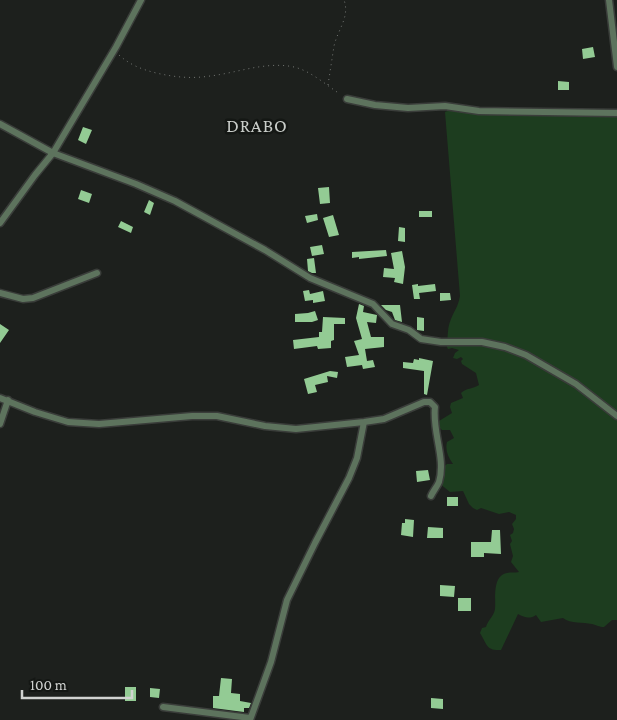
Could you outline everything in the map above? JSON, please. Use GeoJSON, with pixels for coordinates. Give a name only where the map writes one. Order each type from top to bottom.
{"type":"FeatureCollection","features":[{"type":"Feature","properties":{"kind":"street"},"geometry":{"type":"LineString","coordinates":[[0,223],[53,153],[116,47],[141,0]]}},
{"type":"Feature","properties":{"kind":"street"},"geometry":{"type":"LineString","coordinates":[[609,0],[617,67]]}},
{"type":"Feature","properties":{"kind":"street"},"geometry":{"type":"LineString","coordinates":[[347,99],[359,103],[408,108],[446,106],[479,111],[617,113]]}},
{"type":"Feature","properties":{"kind":"street"},"geometry":{"type":"LineString","coordinates":[[0,124],[53,153],[136,184],[175,201],[265,250],[310,278],[373,304],[392,324],[409,330],[421,339],[441,342],[482,342],[506,347],[522,353],[576,384],[617,416]]}},
{"type":"Feature","properties":{"kind":"street"},"geometry":{"type":"LineString","coordinates":[[0,293],[23,299],[33,298],[98,273]]}},
{"type":"Feature","properties":{"kind":"street"},"geometry":{"type":"LineString","coordinates":[[0,398],[35,412],[68,422],[99,424],[192,416],[216,416],[265,426],[296,429],[384,419],[424,402],[430,402],[436,407],[434,420],[440,470],[438,483],[431,496]]}},
{"type":"Feature","properties":{"kind":"street"},"geometry":{"type":"LineString","coordinates":[[0,424],[8,400]]}},
{"type":"Feature","properties":{"kind":"street"},"geometry":{"type":"LineString","coordinates":[[163,707],[250,719],[271,662],[287,600],[349,478],[357,458],[364,422]]}},
{"type":"Feature","properties":{"kind":"path"},"geometry":{"type":"LineString","coordinates":[[328,86],[335,44],[346,16],[344,0]]}},
{"type":"Feature","properties":{"kind":"path"},"geometry":{"type":"LineString","coordinates":[[116,47],[118,54],[139,69],[172,77],[211,76],[261,67],[282,66],[295,68],[302,70],[347,99]]}},
{"type":"Feature","properties":{"kind":"green space"},"geometry":{"type":"Polygon","coordinates":[[[450,110],[617,113],[617,620],[612,620],[602,627],[563,618],[541,622],[536,615],[527,617],[518,614],[501,650],[490,648],[480,633],[482,628],[486,627],[495,609],[496,588],[499,578],[507,573],[519,572],[511,562],[513,556],[510,544],[512,541],[510,535],[514,529],[512,524],[516,519],[516,515],[509,512],[499,514],[481,508],[477,510],[469,504],[463,491],[450,492],[439,483],[440,470],[447,464],[453,464],[447,453],[446,445],[447,442],[454,438],[450,430],[442,430],[439,427],[439,421],[452,413],[451,403],[463,398],[461,393],[479,385],[476,373],[462,364],[461,361],[463,359],[461,357],[453,358],[459,350],[448,349],[447,347],[449,326],[460,296],[445,112],[450,110]]]}},
{"type":"Feature","properties":{"kind":"building"},"geometry":{"type":"Polygon","coordinates":[[[593,47],[595,57],[583,59],[582,49],[593,47]]]}},
{"type":"Feature","properties":{"kind":"building"},"geometry":{"type":"Polygon","coordinates":[[[558,81],[569,82],[569,90],[558,90],[558,81]]]}},
{"type":"Feature","properties":{"kind":"building"},"geometry":{"type":"Polygon","coordinates":[[[83,127],[92,130],[86,144],[78,140],[83,127]]]}},
{"type":"Feature","properties":{"kind":"building"},"geometry":{"type":"Polygon","coordinates":[[[329,187],[330,203],[320,204],[318,188],[329,187]]]}},
{"type":"Feature","properties":{"kind":"building"},"geometry":{"type":"Polygon","coordinates":[[[81,190],[92,194],[89,203],[78,199],[81,190]]]}},
{"type":"Feature","properties":{"kind":"building"},"geometry":{"type":"Polygon","coordinates":[[[149,200],[154,203],[150,215],[144,212],[149,200]]]}},
{"type":"Feature","properties":{"kind":"building"},"geometry":{"type":"Polygon","coordinates":[[[419,211],[432,211],[432,217],[419,217],[419,211]]]}},
{"type":"Feature","properties":{"kind":"building"},"geometry":{"type":"Polygon","coordinates":[[[317,214],[318,220],[307,223],[305,216],[317,214]]]}},
{"type":"Feature","properties":{"kind":"building"},"geometry":{"type":"Polygon","coordinates":[[[333,215],[339,235],[329,237],[323,218],[333,215]]]}},
{"type":"Feature","properties":{"kind":"building"},"geometry":{"type":"Polygon","coordinates":[[[121,221],[133,227],[131,233],[118,227],[121,221]]]}},
{"type":"Feature","properties":{"kind":"building"},"geometry":{"type":"Polygon","coordinates":[[[399,227],[405,228],[405,242],[398,241],[399,227]]]}},
{"type":"Feature","properties":{"kind":"building"},"geometry":{"type":"Polygon","coordinates":[[[322,245],[324,254],[312,256],[310,247],[322,245]]]}},
{"type":"Feature","properties":{"kind":"building"},"geometry":{"type":"Polygon","coordinates":[[[386,250],[387,256],[352,258],[352,252],[386,250]]]}},
{"type":"Feature","properties":{"kind":"building"},"geometry":{"type":"Polygon","coordinates":[[[402,251],[405,267],[403,284],[394,282],[395,278],[383,277],[384,268],[394,269],[391,253],[402,251]]]}},
{"type":"Feature","properties":{"kind":"building"},"geometry":{"type":"Polygon","coordinates":[[[314,258],[316,273],[312,273],[308,271],[307,259],[314,258]]]}},
{"type":"Feature","properties":{"kind":"building"},"geometry":{"type":"Polygon","coordinates":[[[418,284],[418,286],[435,284],[436,291],[419,293],[420,299],[414,299],[412,285],[418,284]]]}},
{"type":"Feature","properties":{"kind":"building"},"geometry":{"type":"Polygon","coordinates":[[[309,290],[310,294],[323,291],[325,301],[313,303],[313,300],[305,301],[303,291],[309,290]]]}},
{"type":"Feature","properties":{"kind":"building"},"geometry":{"type":"Polygon","coordinates":[[[440,293],[450,293],[451,300],[440,301],[440,293]]]}},
{"type":"Feature","properties":{"kind":"building"},"geometry":{"type":"Polygon","coordinates":[[[359,304],[364,306],[363,312],[377,315],[376,323],[367,322],[371,337],[384,337],[384,347],[365,349],[367,361],[373,360],[375,367],[363,369],[362,365],[347,367],[345,357],[359,355],[354,341],[362,339],[356,318],[359,304]]]}},
{"type":"Feature","properties":{"kind":"building"},"geometry":{"type":"Polygon","coordinates":[[[381,305],[400,305],[402,322],[395,320],[392,312],[386,310],[381,305]]]}},
{"type":"Feature","properties":{"kind":"building"},"geometry":{"type":"Polygon","coordinates":[[[315,311],[318,320],[295,322],[295,314],[315,311]]]}},
{"type":"Feature","properties":{"kind":"building"},"geometry":{"type":"Polygon","coordinates":[[[323,317],[345,318],[345,324],[334,324],[334,340],[331,341],[331,348],[318,349],[317,346],[294,349],[293,340],[319,337],[319,332],[322,332],[323,317]]]}},
{"type":"Feature","properties":{"kind":"building"},"geometry":{"type":"Polygon","coordinates":[[[417,317],[424,318],[424,331],[417,330],[417,317]]]}},
{"type":"Feature","properties":{"kind":"building"},"geometry":{"type":"Polygon","coordinates":[[[0,324],[9,330],[0,343],[0,324]]]}},
{"type":"Feature","properties":{"kind":"building"},"geometry":{"type":"Polygon","coordinates":[[[419,358],[433,361],[427,395],[424,394],[424,371],[403,368],[403,362],[413,363],[414,359],[419,360],[419,358]]]}},
{"type":"Feature","properties":{"kind":"building"},"geometry":{"type":"Polygon","coordinates":[[[330,371],[338,372],[337,378],[327,376],[328,382],[315,385],[317,392],[308,394],[304,379],[330,371]]]}},
{"type":"Feature","properties":{"kind":"building"},"geometry":{"type":"Polygon","coordinates":[[[428,470],[430,480],[417,482],[416,471],[428,470]]]}},
{"type":"Feature","properties":{"kind":"building"},"geometry":{"type":"Polygon","coordinates":[[[447,497],[458,497],[458,506],[447,506],[447,497]]]}},
{"type":"Feature","properties":{"kind":"building"},"geometry":{"type":"Polygon","coordinates":[[[405,519],[414,520],[413,537],[401,535],[402,523],[405,523],[405,519]]]}},
{"type":"Feature","properties":{"kind":"building"},"geometry":{"type":"Polygon","coordinates":[[[428,527],[443,528],[443,538],[427,538],[428,527]]]}},
{"type":"Feature","properties":{"kind":"building"},"geometry":{"type":"Polygon","coordinates":[[[492,530],[500,530],[501,554],[484,553],[484,557],[471,557],[471,542],[491,542],[492,530]]]}},
{"type":"Feature","properties":{"kind":"building"},"geometry":{"type":"Polygon","coordinates":[[[440,585],[455,586],[454,597],[440,596],[440,585]]]}},
{"type":"Feature","properties":{"kind":"building"},"geometry":{"type":"Polygon","coordinates":[[[458,598],[471,598],[471,611],[458,611],[458,598]]]}},
{"type":"Feature","properties":{"kind":"building"},"geometry":{"type":"Polygon","coordinates":[[[221,678],[232,679],[231,693],[240,694],[240,701],[251,703],[249,708],[244,708],[244,712],[213,708],[213,696],[219,696],[221,678]]]}},
{"type":"Feature","properties":{"kind":"building"},"geometry":{"type":"Polygon","coordinates":[[[125,687],[136,687],[136,701],[125,701],[125,687]]]}},
{"type":"Feature","properties":{"kind":"building"},"geometry":{"type":"Polygon","coordinates":[[[150,688],[160,689],[159,698],[150,697],[150,688]]]}},
{"type":"Feature","properties":{"kind":"building"},"geometry":{"type":"Polygon","coordinates":[[[431,698],[443,699],[443,709],[431,708],[431,698]]]}},
{"type":"Feature","properties":{"kind":"district","name":"DRABO"},"geometry":{"type":"Point","coordinates":[257,125]}}]}
